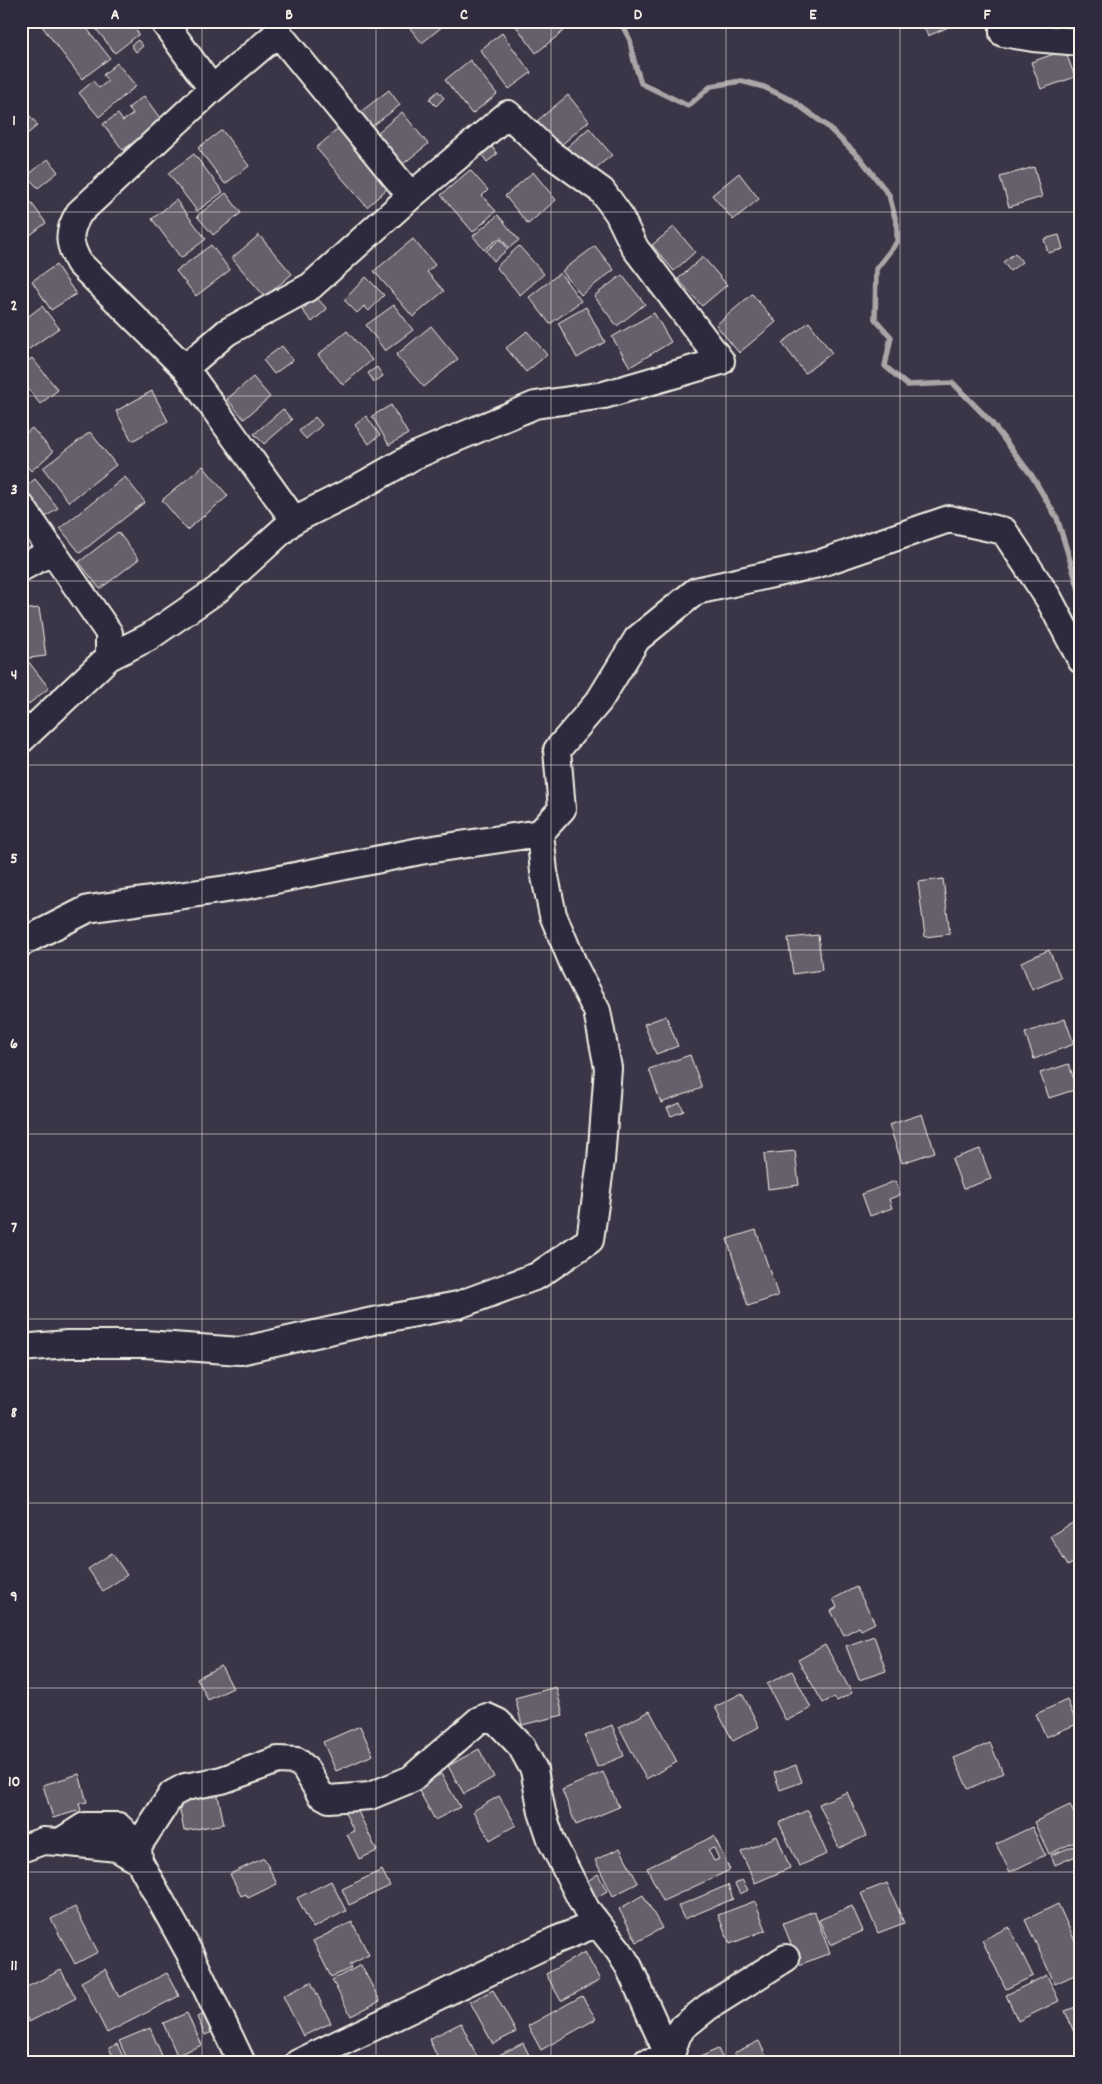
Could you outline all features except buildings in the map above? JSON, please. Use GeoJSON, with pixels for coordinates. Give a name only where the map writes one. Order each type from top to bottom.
{"type":"FeatureCollection","features":[{"type":"Feature","properties":{"kind":"street"},"geometry":{"type":"LineString","coordinates":[[162,21],[212,89]]}},
{"type":"Feature","properties":{"kind":"street"},"geometry":{"type":"LineString","coordinates":[[1002,21],[1003,34],[1081,42]]}},
{"type":"Feature","properties":{"kind":"street"},"geometry":{"type":"LineString","coordinates":[[294,520],[184,368],[79,263],[70,247],[71,227],[79,214],[212,89],[278,33],[411,196]]}},
{"type":"Feature","properties":{"kind":"street"},"geometry":{"type":"LineString","coordinates":[[21,740],[109,657],[149,637],[217,590],[294,520],[354,490],[414,456],[535,405],[604,395],[721,362],[635,248],[618,213],[602,191],[548,152],[508,114],[411,196],[311,286],[227,332],[184,368]]}},
{"type":"Feature","properties":{"kind":"street"},"geometry":{"type":"LineString","coordinates":[[21,506],[51,552],[109,633],[109,657]]}},
{"type":"Feature","properties":{"kind":"street"},"geometry":{"type":"LineString","coordinates":[[21,944],[88,909],[240,887],[420,850],[540,833],[562,809],[557,750],[599,701],[637,639],[696,591],[818,564],[949,519],[1004,531],[1049,599],[1081,660]]}},
{"type":"Feature","properties":{"kind":"street"},"geometry":{"type":"LineString","coordinates":[[21,568],[51,552]]}},
{"type":"Feature","properties":{"kind":"street"},"geometry":{"type":"LineString","coordinates":[[21,1348],[67,1344],[145,1344],[240,1351],[373,1321],[458,1305],[537,1276],[590,1240],[602,1161],[608,1068],[597,1011],[575,968],[553,915],[544,872],[540,833]]}},
{"type":"Feature","properties":{"kind":"street"},"geometry":{"type":"LineString","coordinates":[[139,1853],[172,1794],[185,1787],[222,1780],[278,1760],[296,1761],[305,1768],[320,1794],[329,1799],[370,1796],[411,1778],[479,1720],[487,1717],[498,1722],[521,1746],[534,1770],[542,1812],[552,1842],[586,1909],[629,1967],[671,2061]]}},
{"type":"Feature","properties":{"kind":"street"},"geometry":{"type":"LineString","coordinates":[[21,1849],[43,1841],[116,1848],[139,1853]]}},
{"type":"Feature","properties":{"kind":"street"},"geometry":{"type":"LineString","coordinates":[[139,1853],[242,2063]]}},
{"type":"Feature","properties":{"kind":"street"},"geometry":{"type":"LineString","coordinates":[[298,2063],[326,2057],[556,1940],[596,1924]]}},
{"type":"Feature","properties":{"kind":"street"},"geometry":{"type":"LineString","coordinates":[[671,2061],[677,2036],[683,2027],[708,2007],[786,1958]]}},
{"type":"Feature","properties":{"kind":"street"},"geometry":{"type":"LineString","coordinates":[[645,2063],[671,2061]]}},
{"type":"Feature","properties":{"kind":"waterway"},"geometry":{"type":"LineString","coordinates":[[620,21],[630,40],[641,83],[688,106],[711,86],[741,81],[764,87],[793,101],[827,126],[861,159],[889,195],[897,225],[897,242],[876,269],[875,319],[891,337],[885,366],[907,385],[953,383],[991,422],[1032,476],[1057,518],[1081,596]]}}]}
